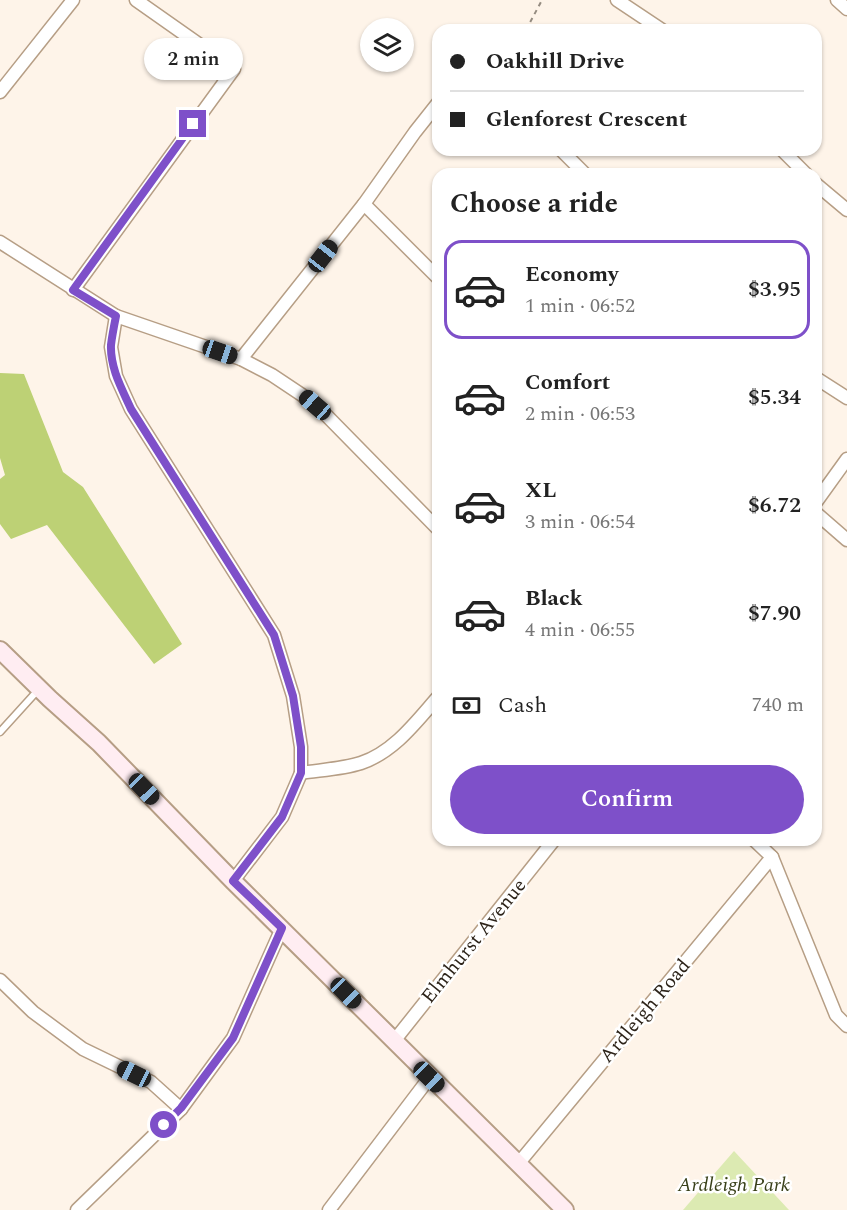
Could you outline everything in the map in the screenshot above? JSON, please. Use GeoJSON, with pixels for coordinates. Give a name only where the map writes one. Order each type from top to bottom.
{"type":"FeatureCollection","features":[{"type":"Feature","properties":{"kind":"street"},"geometry":{"type":"LineString","coordinates":[[0,92],[73,0]]}},
{"type":"Feature","properties":{"kind":"street"},"geometry":{"type":"LineString","coordinates":[[73,290],[234,69],[136,0]]}},
{"type":"Feature","properties":{"kind":"street"},"geometry":{"type":"LineString","coordinates":[[617,0],[653,24]]}},
{"type":"Feature","properties":{"kind":"street"},"geometry":{"type":"LineString","coordinates":[[837,0],[847,9]]}},
{"type":"Feature","properties":{"kind":"street"},"geometry":{"type":"LineString","coordinates":[[241,359],[364,204],[432,111]]}},
{"type":"Feature","properties":{"kind":"street"},"geometry":{"type":"LineString","coordinates":[[567,156],[579,168]]}},
{"type":"Feature","properties":{"kind":"street"},"geometry":{"type":"LineString","coordinates":[[788,156],[800,168]]}},
{"type":"Feature","properties":{"kind":"street"},"geometry":{"type":"LineString","coordinates":[[822,189],[847,210]]}},
{"type":"Feature","properties":{"kind":"street"},"geometry":{"type":"LineString","coordinates":[[364,204],[432,272]]}},
{"type":"Feature","properties":{"kind":"street"},"geometry":{"type":"LineString","coordinates":[[0,242],[116,316],[241,359],[303,395],[327,416],[432,523]]}},
{"type":"Feature","properties":{"kind":"street"},"geometry":{"type":"LineString","coordinates":[[116,316],[111,347],[116,376],[131,409],[274,635],[293,696],[301,747],[301,773],[282,817],[233,881]]}},
{"type":"Feature","properties":{"kind":"street"},"geometry":{"type":"LineString","coordinates":[[822,382],[847,398]]}},
{"type":"Feature","properties":{"kind":"street"},"geometry":{"type":"LineString","coordinates":[[822,494],[847,459]]}},
{"type":"Feature","properties":{"kind":"street"},"geometry":{"type":"LineString","coordinates":[[822,518],[847,540]]}},
{"type":"Feature","properties":{"kind":"street"},"geometry":{"type":"LineString","coordinates":[[0,650],[99,743],[233,881],[565,1210]]}},
{"type":"Feature","properties":{"kind":"street"},"geometry":{"type":"LineString","coordinates":[[301,773],[361,763],[387,750],[405,735],[432,704]]}},
{"type":"Feature","properties":{"kind":"street","name":"Elmhurst Avenue"},"geometry":{"type":"LineString","coordinates":[[394,1041],[549,846]]}},
{"type":"Feature","properties":{"kind":"street"},"geometry":{"type":"LineString","coordinates":[[760,846],[772,857],[836,1015],[847,1026]]}},
{"type":"Feature","properties":{"kind":"street","name":"Ardleigh Road"},"geometry":{"type":"LineString","coordinates":[[518,1164],[772,857]]}},
{"type":"Feature","properties":{"kind":"street"},"geometry":{"type":"LineString","coordinates":[[77,1210],[181,1108],[233,1038],[282,928]]}},
{"type":"Feature","properties":{"kind":"street"},"geometry":{"type":"LineString","coordinates":[[0,980],[33,1012],[83,1049],[151,1082],[181,1108]]}},
{"type":"Feature","properties":{"kind":"street"},"geometry":{"type":"LineString","coordinates":[[329,1210],[429,1077]]}},
{"type":"Feature","properties":{"kind":"lane"},"geometry":{"type":"LineString","coordinates":[[0,732],[39,688]]}},
{"type":"Feature","properties":{"kind":"path"},"geometry":{"type":"LineString","coordinates":[[529,24],[542,0]]}},
{"type":"Feature","properties":{"kind":"green space"},"geometry":{"type":"Polygon","coordinates":[[[0,373],[24,374],[63,472],[83,487],[182,644],[154,664],[47,525],[11,539],[0,524],[0,479],[5,475],[0,458],[0,373]]]}},
{"type":"Feature","properties":{"kind":"green space","name":"Ardleigh Park"},"geometry":{"type":"Polygon","coordinates":[[[734,1151],[789,1210],[683,1210],[734,1151]]]}},
{"type":"Feature","properties":{"kind":"route"},"geometry":{"type":"LineString","coordinates":[[164,1125],[181,1108],[233,1038],[282,928],[233,881],[282,817],[301,773],[301,747],[293,696],[274,635],[131,409],[116,376],[113,361],[111,347],[116,316],[73,290],[193,124]]}}]}
